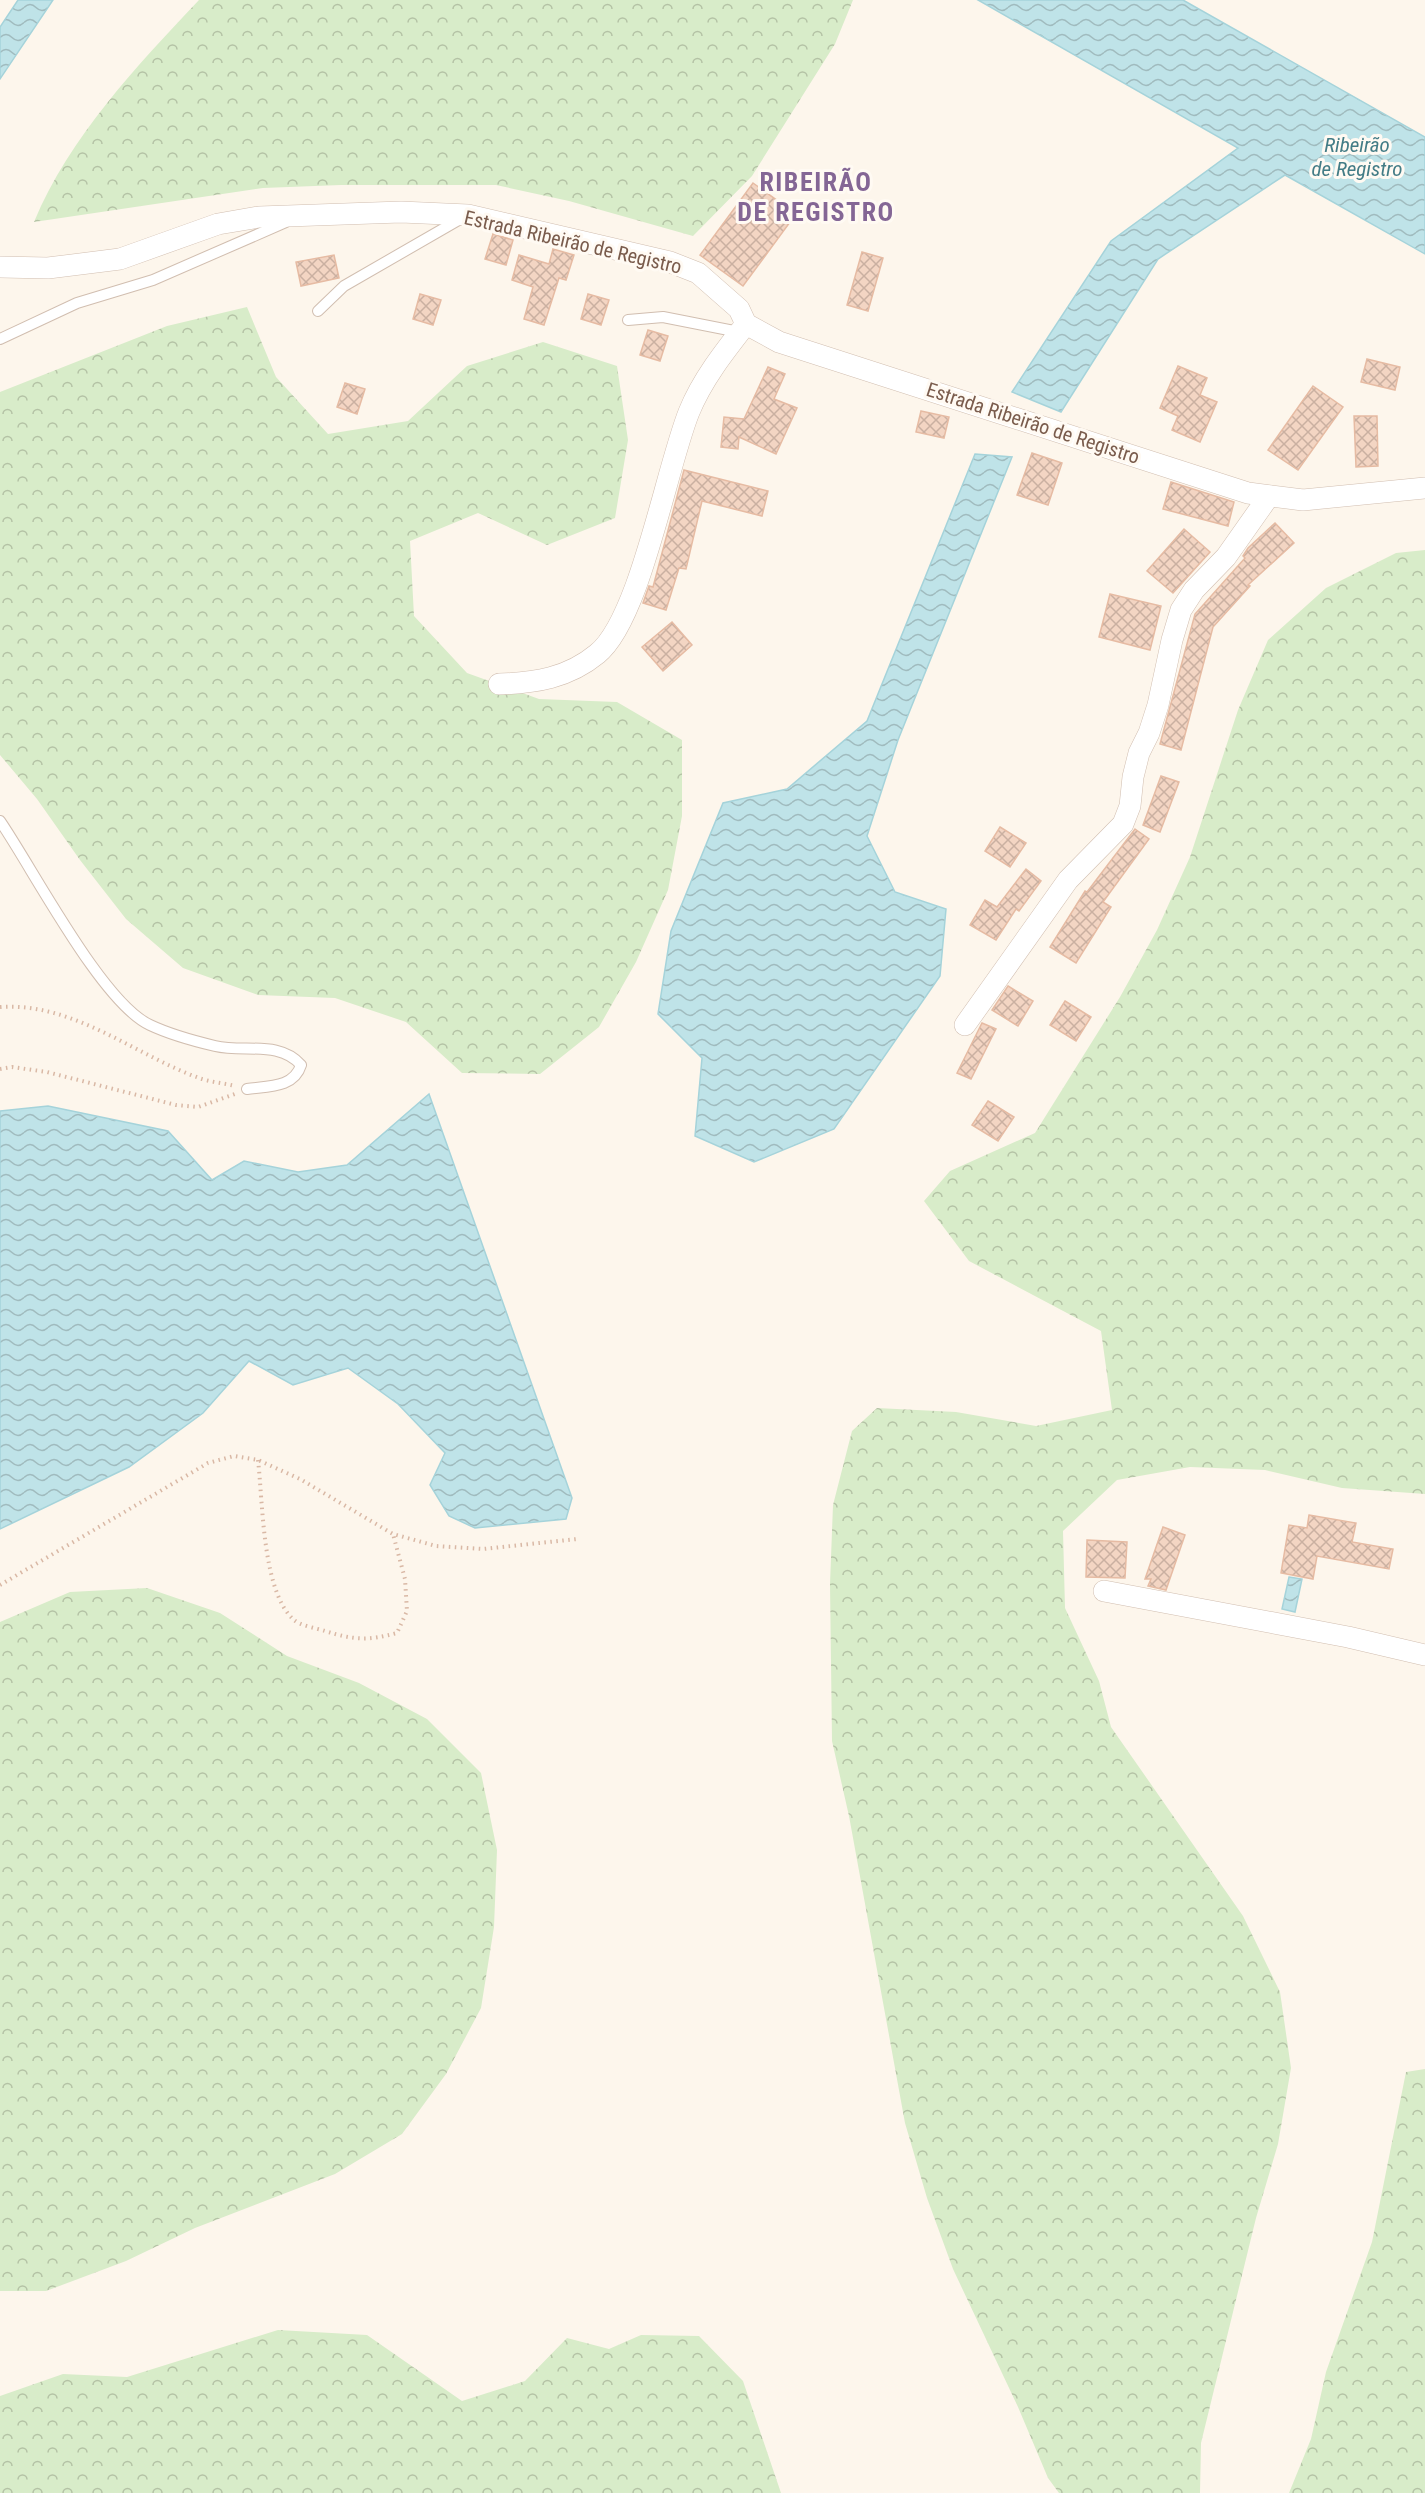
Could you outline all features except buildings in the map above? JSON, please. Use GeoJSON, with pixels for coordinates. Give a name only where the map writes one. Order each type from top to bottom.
{"type":"FeatureCollection","features":[{"type":"Feature","properties":{"kind":"street","name":"Estrada Ribeirão de Registro"},"geometry":{"type":"LineString","coordinates":[[0,267],[48,268],[120,259],[218,224],[306,213],[468,215],[670,262],[698,273],[718,288],[739,309],[742,328],[779,342],[1248,493],[1303,500],[1425,488]]}},
{"type":"Feature","properties":{"kind":"street"},"geometry":{"type":"LineString","coordinates":[[499,684],[532,683],[566,674],[598,654],[617,631],[632,594],[689,411],[715,363],[742,328]]}},
{"type":"Feature","properties":{"kind":"street"},"geometry":{"type":"LineString","coordinates":[[965,1025],[1068,880],[1123,824],[1130,806],[1133,777],[1139,753],[1158,705],[1181,610],[1194,590],[1226,557],[1269,496]]}},
{"type":"Feature","properties":{"kind":"street"},"geometry":{"type":"LineString","coordinates":[[1104,1591],[1348,1637],[1425,1655]]}},
{"type":"Feature","properties":{"kind":"lane"},"geometry":{"type":"LineString","coordinates":[[0,339],[77,303],[153,280],[306,213]]}},
{"type":"Feature","properties":{"kind":"lane"},"geometry":{"type":"LineString","coordinates":[[318,311],[344,286],[468,215]]}},
{"type":"Feature","properties":{"kind":"lane"},"geometry":{"type":"LineString","coordinates":[[628,320],[663,317],[742,328]]}},
{"type":"Feature","properties":{"kind":"lane"},"geometry":{"type":"LineString","coordinates":[[0,821],[93,966],[129,1011],[149,1025],[217,1047],[279,1050],[293,1056],[301,1065],[298,1076],[287,1083],[247,1089]]}},
{"type":"Feature","properties":{"kind":"path"},"geometry":{"type":"LineString","coordinates":[[0,1007],[45,1011],[73,1019],[199,1078],[247,1089]]}},
{"type":"Feature","properties":{"kind":"path"},"geometry":{"type":"LineString","coordinates":[[0,1069],[12,1067],[47,1072],[176,1105],[198,1107],[215,1103],[247,1089]]}},
{"type":"Feature","properties":{"kind":"path"},"geometry":{"type":"LineString","coordinates":[[0,1585],[208,1463],[234,1456],[258,1460],[300,1479],[393,1534],[436,1546],[483,1549],[577,1539]]}},
{"type":"Feature","properties":{"kind":"path"},"geometry":{"type":"LineString","coordinates":[[258,1460],[271,1578],[282,1605],[296,1622],[354,1640],[376,1639],[397,1633],[407,1611],[405,1579],[393,1534]]}},
{"type":"Feature","properties":{"kind":"green space"},"geometry":{"type":"Polygon","coordinates":[[[199,0],[853,0],[835,44],[752,176],[693,236],[569,201],[496,185],[341,185],[263,188],[34,222],[66,160],[85,132],[129,77],[199,0]]]}},
{"type":"Feature","properties":{"kind":"green space"},"geometry":{"type":"Polygon","coordinates":[[[247,307],[276,377],[328,434],[408,421],[467,366],[543,342],[617,366],[628,440],[615,518],[547,545],[478,513],[410,541],[414,616],[467,673],[539,699],[617,702],[682,740],[682,816],[668,890],[636,962],[599,1027],[540,1074],[462,1073],[406,1022],[335,998],[258,995],[183,968],[126,919],[80,860],[37,799],[0,755],[0,392],[167,326],[247,307]]]}},
{"type":"Feature","properties":{"kind":"green space"},"geometry":{"type":"Polygon","coordinates":[[[1425,550],[1425,1494],[1342,1488],[1265,1470],[1190,1467],[1117,1480],[1063,1531],[1065,1608],[1099,1681],[1111,1727],[1243,1916],[1280,1992],[1291,2068],[1278,2144],[1256,2218],[1201,2443],[1200,2493],[1059,2493],[1048,2478],[1018,2407],[953,2269],[927,2198],[905,2123],[849,1816],[832,1741],[830,1584],[833,1505],[852,1431],[877,1408],[956,1412],[1036,1426],[1112,1410],[1101,1331],[969,1261],[924,1201],[950,1171],[1035,1133],[1120,997],[1157,930],[1190,857],[1238,710],[1268,640],[1326,588],[1396,553],[1425,550]]]}},
{"type":"Feature","properties":{"kind":"green space"},"geometry":{"type":"Polygon","coordinates":[[[147,1588],[220,1613],[287,1656],[359,1683],[427,1719],[481,1773],[497,1850],[494,1927],[481,2008],[446,2074],[402,2134],[335,2174],[195,2228],[126,2261],[46,2291],[0,2291],[0,1622],[70,1592],[147,1588]]]}},
{"type":"Feature","properties":{"kind":"green space"},"geometry":{"type":"Polygon","coordinates":[[[1425,2069],[1425,2493],[1289,2493],[1311,2439],[1326,2372],[1372,2242],[1406,2072],[1425,2069]]]}},
{"type":"Feature","properties":{"kind":"green space"},"geometry":{"type":"Polygon","coordinates":[[[278,2330],[367,2335],[462,2401],[525,2381],[567,2338],[609,2349],[641,2335],[699,2336],[743,2381],[781,2493],[0,2493],[0,2396],[63,2374],[127,2377],[278,2330]]]}},
{"type":"Feature","properties":{"kind":"water"},"geometry":{"type":"Polygon","coordinates":[[[18,0],[53,0],[0,79],[0,27],[18,0]]]}},
{"type":"Feature","properties":{"kind":"water","name":"Ribeirão de Registro"},"geometry":{"type":"Polygon","coordinates":[[[978,0],[1183,0],[1425,137],[1425,254],[1285,175],[1158,259],[1061,412],[1012,392],[1111,241],[1238,148],[978,0]]]}},
{"type":"Feature","properties":{"kind":"water"},"geometry":{"type":"Polygon","coordinates":[[[975,454],[1012,457],[898,740],[867,836],[895,892],[946,909],[940,976],[834,1129],[754,1162],[695,1136],[702,1058],[658,1014],[671,931],[723,803],[787,789],[867,721],[975,454]]]}},
{"type":"Feature","properties":{"kind":"water"},"geometry":{"type":"Polygon","coordinates":[[[429,1094],[572,1498],[566,1519],[475,1528],[449,1516],[430,1485],[445,1453],[398,1404],[348,1368],[293,1385],[249,1361],[203,1413],[129,1467],[0,1529],[0,1111],[48,1106],[168,1131],[212,1180],[244,1161],[298,1172],[347,1165],[429,1094]]]}},
{"type":"Feature","properties":{"kind":"water"},"geometry":{"type":"Polygon","coordinates":[[[1289,1577],[1302,1579],[1295,1612],[1282,1609],[1289,1577]]]}},
{"type":"Feature","properties":{"kind":"district","name":"RIBEIRÃO DE REGISTRO"},"geometry":{"type":"Point","coordinates":[816,197]}}]}
